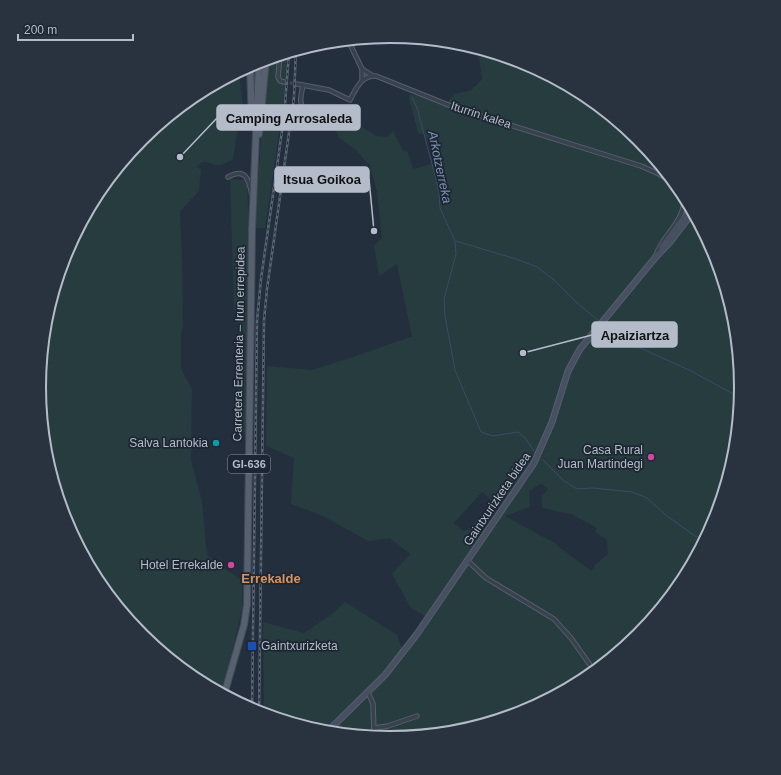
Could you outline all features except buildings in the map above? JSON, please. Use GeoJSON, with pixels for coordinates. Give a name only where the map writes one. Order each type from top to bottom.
{"type":"FeatureCollection","features":[{"type":"Feature","properties":{"kind":"main road"},"geometry":{"type":"LineString","coordinates":[[254,167],[257,160],[265,67]]}},
{"type":"Feature","properties":{"kind":"main road","name":"Carretera Errenteria – Irun errepidea"},"geometry":{"type":"LineString","coordinates":[[226,690],[244,625],[247,605],[253,203],[259,69]]}},
{"type":"Feature","properties":{"kind":"main road"},"geometry":{"type":"LineString","coordinates":[[250,73],[252,150],[255,154]]}},
{"type":"Feature","properties":{"kind":"main road","name":"Gaintxurizketa bidea"},"geometry":{"type":"LineString","coordinates":[[333,727],[368,692],[404,651],[534,463],[546,438],[568,370],[584,342],[671,241],[683,225],[688,214]]}},
{"type":"Feature","properties":{"kind":"main road","name":"Gaintxurizketa bidea"},"geometry":{"type":"LineString","coordinates":[[655,258],[688,214]]}},
{"type":"Feature","properties":{"kind":"street"},"geometry":{"type":"LineString","coordinates":[[351,46],[362,70],[362,80]]}},
{"type":"Feature","properties":{"kind":"street"},"geometry":{"type":"LineString","coordinates":[[280,61],[278,78],[280,81],[284,82]]}},
{"type":"Feature","properties":{"kind":"street","name":"Iturrin kalea"},"geometry":{"type":"LineString","coordinates":[[362,70],[373,76],[456,108],[641,166],[662,176]]}},
{"type":"Feature","properties":{"kind":"street"},"geometry":{"type":"LineString","coordinates":[[297,84],[329,90],[350,100],[362,80],[373,76]]}},
{"type":"Feature","properties":{"kind":"street"},"geometry":{"type":"LineString","coordinates":[[303,84],[300,102],[302,108],[306,112],[316,112],[320,109],[329,109],[338,113]]}},
{"type":"Feature","properties":{"kind":"street"},"geometry":{"type":"LineString","coordinates":[[228,177],[238,173],[243,174],[247,178],[253,203]]}},
{"type":"Feature","properties":{"kind":"street"},"geometry":{"type":"LineString","coordinates":[[655,258],[661,244],[681,215],[684,206]]}},
{"type":"Feature","properties":{"kind":"street"},"geometry":{"type":"LineString","coordinates":[[467,560],[486,578],[554,619],[571,638],[592,667]]}},
{"type":"Feature","properties":{"kind":"street"},"geometry":{"type":"LineString","coordinates":[[368,692],[373,704],[374,731]]}},
{"type":"Feature","properties":{"kind":"street"},"geometry":{"type":"LineString","coordinates":[[374,728],[388,726],[417,716]]}},
{"type":"Feature","properties":{"kind":"green space"},"geometry":{"type":"Polygon","coordinates":[[[476,54],[522,69],[563,89],[582,101],[618,128],[650,160],[677,196],[689,215],[709,256],[717,277],[732,343],[735,388],[732,432],[717,498],[709,519],[689,560],[677,579],[650,615],[618,647],[600,661],[563,686],[543,696],[501,714],[480,720],[435,729],[413,731],[390,732],[346,729],[280,714],[264,708],[263,622],[304,633],[331,615],[345,602],[397,635],[403,651],[430,619],[411,608],[392,574],[410,554],[390,538],[368,541],[321,515],[291,504],[294,458],[266,446],[267,366],[312,370],[412,337],[397,264],[379,276],[374,246],[382,238],[377,192],[370,166],[356,150],[339,138],[329,114],[341,115],[377,136],[386,137],[393,131],[403,150],[408,152],[413,169],[432,164],[433,155],[425,135],[418,133],[409,98],[410,94],[418,95],[444,106],[455,94],[471,90],[482,79],[479,57],[476,54]],[[541,484],[529,491],[530,507],[505,516],[553,542],[591,571],[595,565],[608,554],[607,540],[595,532],[597,528],[575,515],[542,508],[542,496],[548,489],[541,484]],[[482,492],[454,523],[463,531],[468,530],[491,504],[490,499],[482,492]]]}},
{"type":"Feature","properties":{"kind":"green space"},"geometry":{"type":"Polygon","coordinates":[[[287,59],[287,79],[265,228],[255,228],[262,123],[269,65],[287,59]]]}},
{"type":"Feature","properties":{"kind":"green space"},"geometry":{"type":"Polygon","coordinates":[[[240,78],[243,109],[236,138],[233,160],[221,165],[203,162],[196,167],[201,169],[199,191],[180,212],[183,325],[181,335],[181,369],[192,389],[191,460],[202,501],[207,555],[242,581],[242,609],[223,688],[199,674],[163,647],[131,615],[104,579],[82,540],[64,498],[49,432],[46,388],[49,343],[58,298],[72,256],[92,215],[104,196],[131,160],[163,128],[199,101],[240,78]]]}},
{"type":"Feature","properties":{"kind":"green space"},"geometry":{"type":"Polygon","coordinates":[[[230,179],[247,180],[250,260],[246,432],[243,432],[238,413],[239,330],[234,307],[230,179]]]}},
{"type":"Feature","properties":{"kind":"waterway","name":"Arkotzerreka"},"geometry":{"type":"LineString","coordinates":[[412,97],[417,108],[436,179],[440,208],[455,241],[456,254],[444,299],[445,316],[455,370],[481,432],[493,436],[518,432],[525,438],[534,451]]}},
{"type":"Feature","properties":{"kind":"waterway"},"geometry":{"type":"LineString","coordinates":[[456,241],[537,267],[554,280],[577,303],[599,321]]}},
{"type":"Feature","properties":{"kind":"waterway"},"geometry":{"type":"LineString","coordinates":[[604,325],[627,342],[691,371],[735,395]]}},
{"type":"Feature","properties":{"kind":"waterway","name":"Arkotzerreka"},"geometry":{"type":"LineString","coordinates":[[543,460],[564,481],[577,489],[593,488],[632,492],[647,498],[667,516],[695,536],[700,537]]}},
{"type":"Feature","properties":{"kind":"tunnel"},"geometry":{"type":"LineString","coordinates":[[284,82],[297,84]]}},
{"type":"Feature","properties":{"kind":"railway"},"geometry":{"type":"LineString","coordinates":[[259,706],[264,320],[294,97],[296,57]]}},
{"type":"Feature","properties":{"kind":"railway"},"geometry":{"type":"LineString","coordinates":[[252,703],[257,321],[261,279],[284,117],[289,59]]}},
{"type":"Feature","properties":{"kind":"place","name":"Camping Arrosaleda"},"geometry":{"type":"Point","coordinates":[180,157]}},
{"type":"Feature","properties":{"kind":"place","name":"Itsua Goikoa"},"geometry":{"type":"Point","coordinates":[374,231]}},
{"type":"Feature","properties":{"kind":"place","name":"Apaiziartza"},"geometry":{"type":"Point","coordinates":[523,353]}},
{"type":"Feature","properties":{"kind":"place","name":"Salva Lantokia"},"geometry":{"type":"Point","coordinates":[216,443]}},
{"type":"Feature","properties":{"kind":"place","name":"Casa Rural Juan Martindegi"},"geometry":{"type":"Point","coordinates":[651,457]}},
{"type":"Feature","properties":{"kind":"place","name":"Hotel Errekalde"},"geometry":{"type":"Point","coordinates":[231,565]}},
{"type":"Feature","properties":{"kind":"place","name":"Gaintxurizketa"},"geometry":{"type":"Point","coordinates":[252,646]}},
{"type":"Feature","properties":{"kind":"district","name":"Errekalde"},"geometry":{"type":"Point","coordinates":[271,578]}}]}
